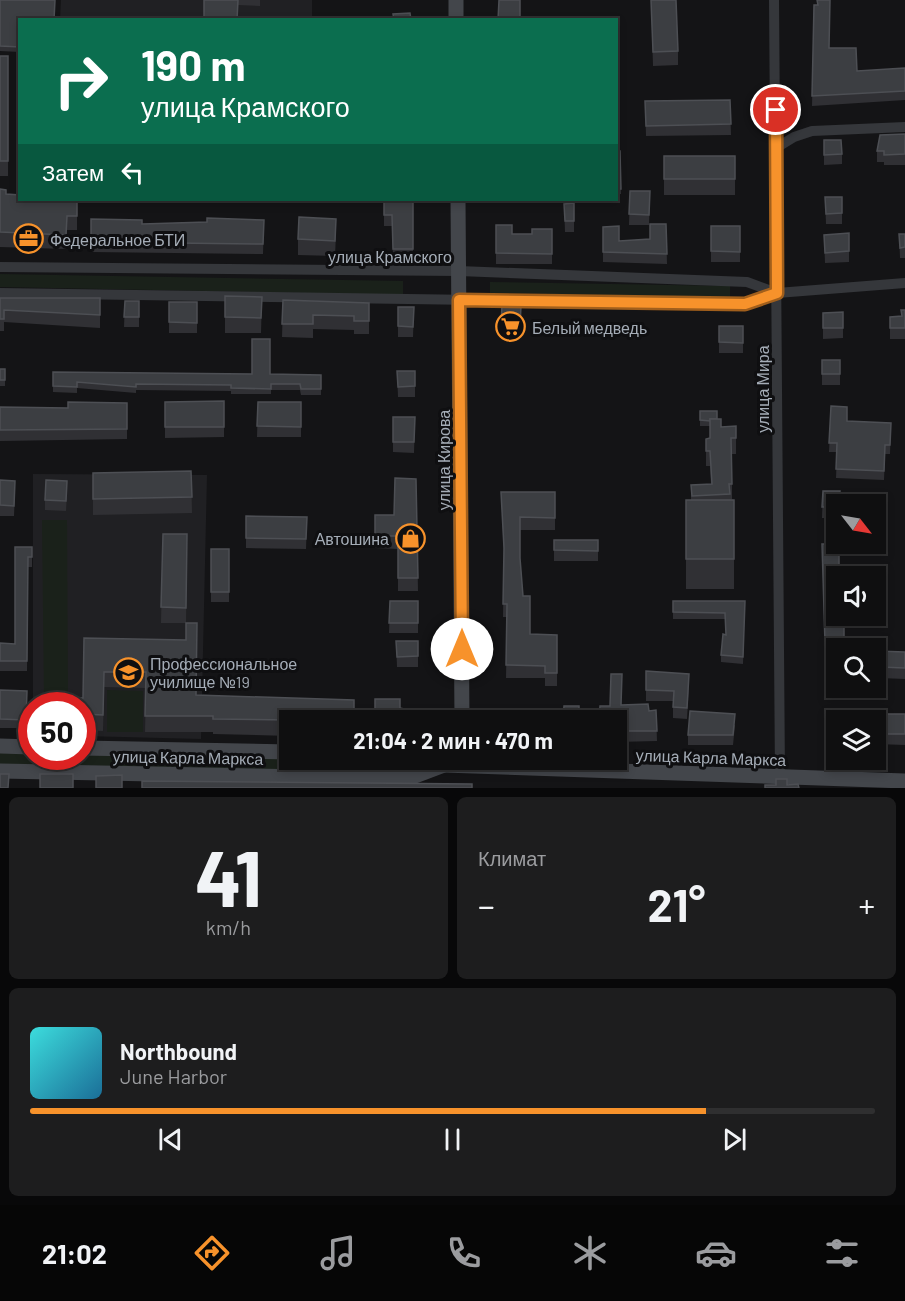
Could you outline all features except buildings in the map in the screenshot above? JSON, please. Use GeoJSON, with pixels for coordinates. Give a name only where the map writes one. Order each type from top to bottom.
{"type":"FeatureCollection","features":[{"type":"Feature","properties":{"kind":"main road"},"geometry":{"type":"LineString","coordinates":[[456,0],[456,18]]}},
{"type":"Feature","properties":{"kind":"main road","name":"улица Кирова"},"geometry":{"type":"LineString","coordinates":[[458,201],[462,710]]}},
{"type":"Feature","properties":{"kind":"main road"},"geometry":{"type":"LineString","coordinates":[[0,746],[18,747]]}},
{"type":"Feature","properties":{"kind":"main road","name":"улица Карла Маркса"},"geometry":{"type":"LineString","coordinates":[[96,748],[279,752]]}},
{"type":"Feature","properties":{"kind":"main road","name":"улица Карла Маркса"},"geometry":{"type":"LineString","coordinates":[[0,771],[406,779],[430,770]]}},
{"type":"Feature","properties":{"kind":"main road","name":"улица Карла Маркса"},"geometry":{"type":"LineString","coordinates":[[622,770],[780,778],[905,781]]}},
{"type":"Feature","properties":{"kind":"street","name":"улица Мира"},"geometry":{"type":"LineString","coordinates":[[774,0],[780,778]]}},
{"type":"Feature","properties":{"kind":"street"},"geometry":{"type":"LineString","coordinates":[[776,148],[812,130],[905,127]]}},
{"type":"Feature","properties":{"kind":"street","name":"улица Крамского"},"geometry":{"type":"LineString","coordinates":[[0,267],[459,271],[747,282],[777,293]]}},
{"type":"Feature","properties":{"kind":"street","name":"улица Крамского"},"geometry":{"type":"LineString","coordinates":[[0,293],[745,304],[777,293],[905,283]]}},
{"type":"Feature","properties":{"kind":"shaded area"},"geometry":{"type":"Polygon","coordinates":[[[61,0],[312,0],[312,18],[60,18],[61,0]]]}},
{"type":"Feature","properties":{"kind":"shaded area"},"geometry":{"type":"Polygon","coordinates":[[[0,274],[403,281],[403,295],[0,287],[0,274]]]}},
{"type":"Feature","properties":{"kind":"shaded area"},"geometry":{"type":"Polygon","coordinates":[[[490,282],[730,286],[730,297],[490,293],[490,282]]]}},
{"type":"Feature","properties":{"kind":"shaded area"},"geometry":{"type":"Polygon","coordinates":[[[33,474],[207,475],[201,739],[96,736],[96,692],[33,692],[33,474]]]}},
{"type":"Feature","properties":{"kind":"shaded area"},"geometry":{"type":"Polygon","coordinates":[[[42,520],[67,520],[68,692],[44,692],[42,520]]]}},
{"type":"Feature","properties":{"kind":"shaded area"},"geometry":{"type":"Polygon","coordinates":[[[107,690],[143,691],[143,732],[107,732],[107,690]]]}},
{"type":"Feature","properties":{"kind":"shaded area"},"geometry":{"type":"Polygon","coordinates":[[[0,752],[18,752],[18,764],[0,764],[0,752]]]}},
{"type":"Feature","properties":{"kind":"shaded area"},"geometry":{"type":"Polygon","coordinates":[[[96,754],[279,758],[279,769],[96,766],[96,754]]]}},
{"type":"Feature","properties":{"kind":"shaded area"},"geometry":{"type":"Polygon","coordinates":[[[321,770],[374,770],[374,771],[321,770]]]}},
{"type":"Feature","properties":{"kind":"place","name":"Федеральное БТИ"},"geometry":{"type":"Point","coordinates":[29,239]}},
{"type":"Feature","properties":{"kind":"place","name":"Белый медведь"},"geometry":{"type":"Point","coordinates":[511,327]}},
{"type":"Feature","properties":{"kind":"place","name":"Автошина"},"geometry":{"type":"Point","coordinates":[410,538]}},
{"type":"Feature","properties":{"kind":"place","name":"Профессиональное училище №19"},"geometry":{"type":"Point","coordinates":[129,672]}},
{"type":"Feature","properties":{"kind":"route"},"geometry":{"type":"LineString","coordinates":[[462,649],[459,300],[745,304],[777,293],[776,110]]}}]}
